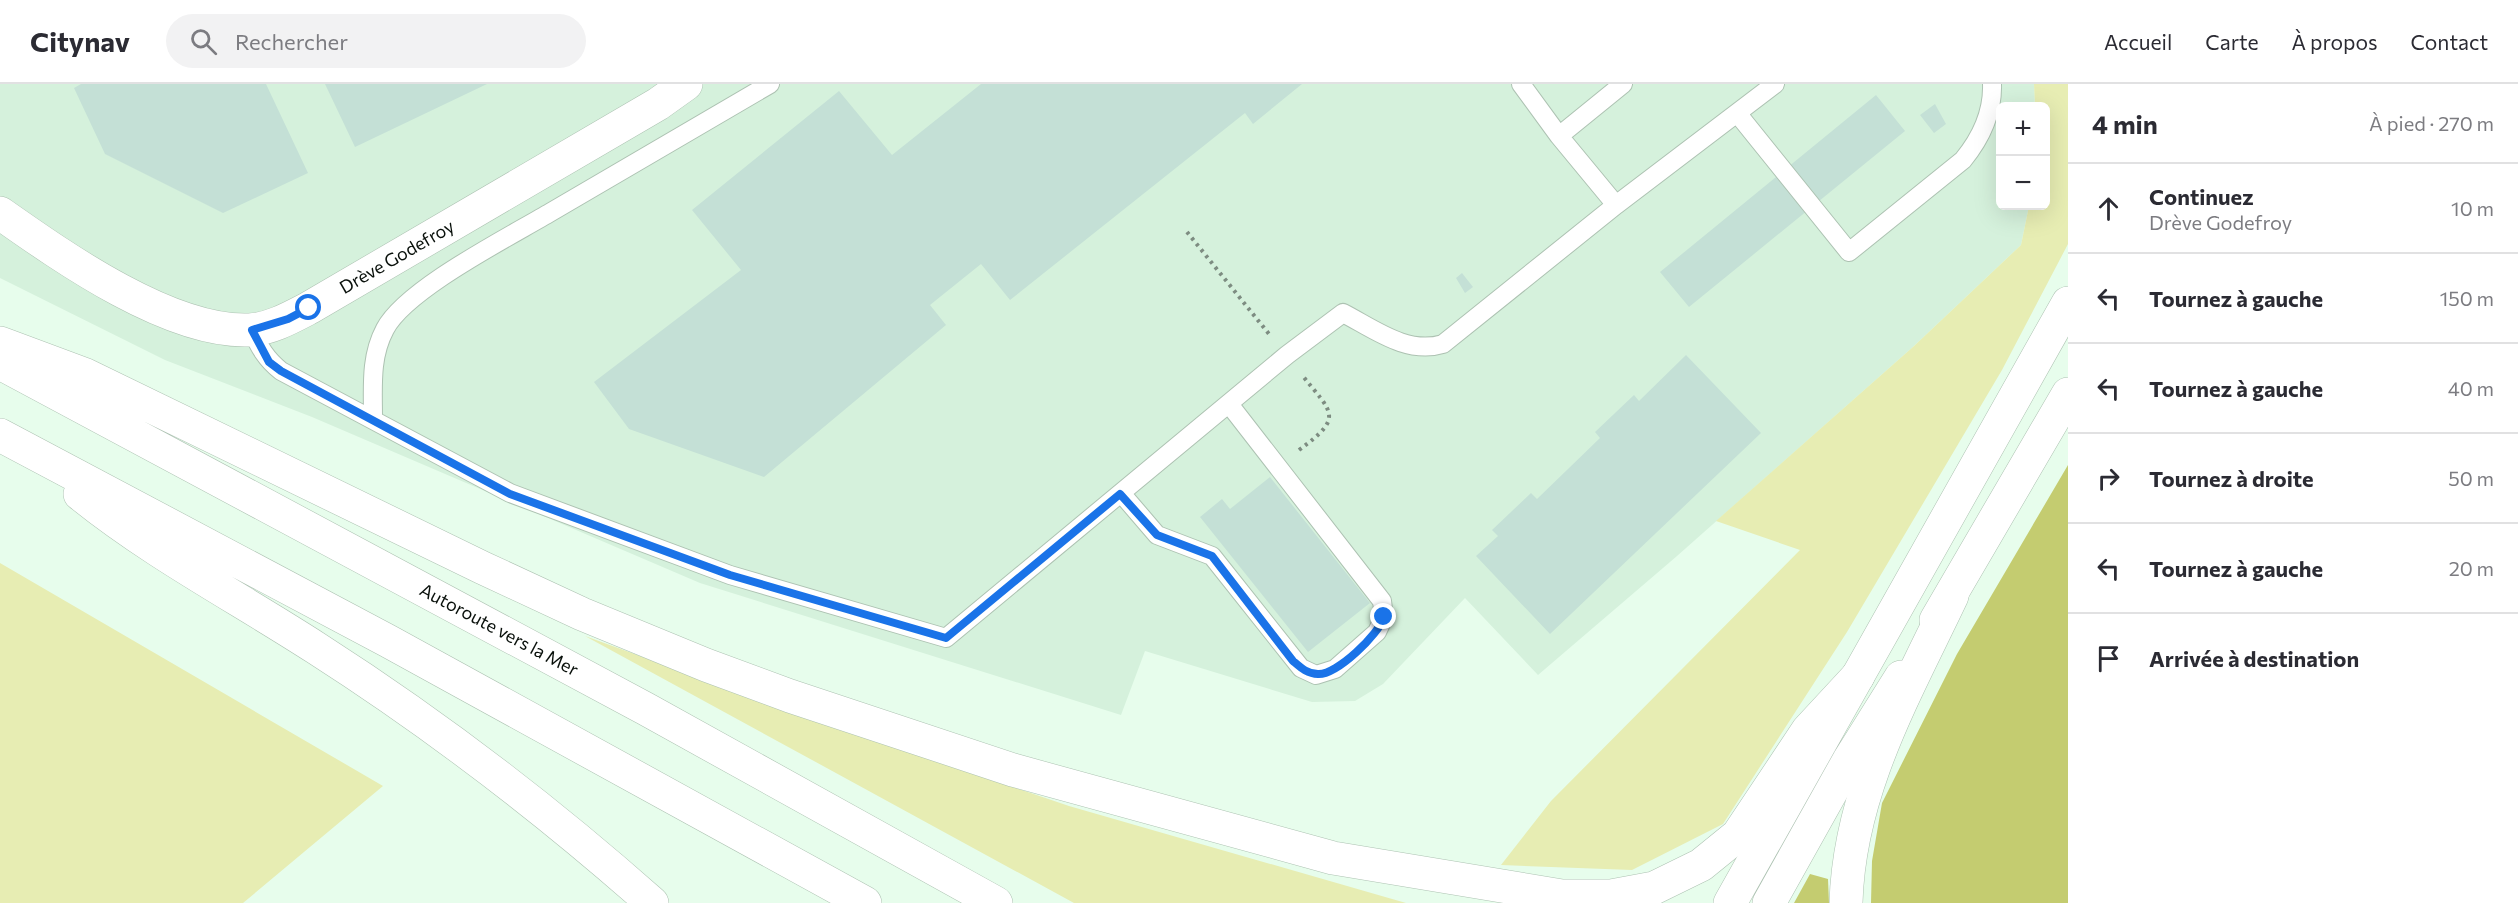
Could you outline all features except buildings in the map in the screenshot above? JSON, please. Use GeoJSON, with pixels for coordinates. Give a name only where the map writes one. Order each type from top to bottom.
{"type":"FeatureCollection","features":[{"type":"Feature","properties":{"kind":"main road","name":"Drève Godefroy"},"geometry":{"type":"LineString","coordinates":[[11,221],[111,284],[174,315],[216,328],[252,330],[288,319],[309,308],[658,104],[686,84]]}},
{"type":"Feature","properties":{"kind":"main road"},"geometry":{"type":"LineString","coordinates":[[0,185],[11,221]]}},
{"type":"Feature","properties":{"kind":"main road"},"geometry":{"type":"LineString","coordinates":[[1730,903],[2068,303]]}},
{"type":"Feature","properties":{"kind":"main road"},"geometry":{"type":"LineString","coordinates":[[0,343],[86,375],[483,568],[582,614],[706,665],[790,696],[1012,770],[1333,858],[1475,903]]}},
{"type":"Feature","properties":{"kind":"main road","name":"Autoroute vers la Mer"},"geometry":{"type":"LineString","coordinates":[[0,363],[636,704],[996,903]]}},
{"type":"Feature","properties":{"kind":"main road"},"geometry":{"type":"LineString","coordinates":[[1769,903],[1849,760],[1952,596],[2068,394]]}},
{"type":"Feature","properties":{"kind":"main road"},"geometry":{"type":"LineString","coordinates":[[11,441],[138,538],[315,647],[445,738],[531,803],[652,903]]}},
{"type":"Feature","properties":{"kind":"main road"},"geometry":{"type":"LineString","coordinates":[[11,441],[398,647],[865,903]]}},
{"type":"Feature","properties":{"kind":"main road"},"geometry":{"type":"LineString","coordinates":[[1846,903],[1854,831],[1871,772],[1952,596]]}},
{"type":"Feature","properties":{"kind":"main road"},"geometry":{"type":"LineString","coordinates":[[1333,858],[1562,896],[1611,896],[1654,888],[1701,866],[1722,851],[1738,835],[1808,730],[1858,676]]}},
{"type":"Feature","properties":{"kind":"lane"},"geometry":{"type":"LineString","coordinates":[[373,418],[373,364],[378,346],[385,328],[409,301],[469,260],[770,84]]}},
{"type":"Feature","properties":{"kind":"lane"},"geometry":{"type":"LineString","coordinates":[[1521,84],[1559,136],[1617,205]]}},
{"type":"Feature","properties":{"kind":"lane"},"geometry":{"type":"LineString","coordinates":[[1559,136],[1623,84]]}},
{"type":"Feature","properties":{"kind":"lane"},"geometry":{"type":"LineString","coordinates":[[252,330],[269,362],[510,494],[730,575],[946,638],[1228,404],[1343,313],[1414,347],[1424,348],[1443,344],[1617,205],[1775,84]]}},
{"type":"Feature","properties":{"kind":"lane"},"geometry":{"type":"LineString","coordinates":[[1737,113],[1849,252],[1963,160],[1976,144],[1984,127],[1990,111],[1992,84]]}},
{"type":"Feature","properties":{"kind":"lane"},"geometry":{"type":"LineString","coordinates":[[1120,494],[1157,535],[1212,556],[1301,668],[1316,675],[1335,669],[1377,632],[1384,617],[1382,601],[1228,404]]}},
{"type":"Feature","properties":{"kind":"shaded area"},"geometry":{"type":"Polygon","coordinates":[[[0,84],[2034,84],[2035,102],[1996,102],[1996,210],[2028,210],[2021,245],[1914,346],[1677,556],[1538,675],[1465,598],[1383,684],[1355,701],[1312,702],[1145,651],[1121,715],[700,583],[312,417],[165,360],[0,278],[0,84]]]}},
{"type":"Feature","properties":{"kind":"green space"},"geometry":{"type":"Polygon","coordinates":[[[2034,84],[2068,84],[2068,244],[2002,370],[1847,632],[1723,824],[1632,870],[1501,865],[1551,801],[1800,550],[1716,521],[1914,346],[2021,245],[2028,210],[2050,210],[2050,102],[2035,102],[2034,84]]]}},
{"type":"Feature","properties":{"kind":"green space"},"geometry":{"type":"Polygon","coordinates":[[[2068,465],[2068,903],[1871,903],[1872,861],[1882,803],[1957,654],[2068,465]]]}},
{"type":"Feature","properties":{"kind":"green space"},"geometry":{"type":"Polygon","coordinates":[[[0,563],[383,786],[243,903],[0,903],[0,563]]]}},
{"type":"Feature","properties":{"kind":"green space"},"geometry":{"type":"Polygon","coordinates":[[[585,636],[797,713],[1069,806],[1406,903],[1074,903],[585,636]]]}},
{"type":"Feature","properties":{"kind":"green space"},"geometry":{"type":"Polygon","coordinates":[[[1810,874],[1828,879],[1829,903],[1794,903],[1810,874]]]}},
{"type":"Feature","properties":{"kind":"route"},"geometry":{"type":"LineString","coordinates":[[309,308],[270,326],[252,330],[259,348],[269,362],[281,371],[394,429],[467,472],[510,494],[730,575],[863,615],[946,638],[1120,494],[1157,535],[1212,556],[1293,661],[1306,672],[1316,675],[1335,669],[1377,632],[1384,617]]}}]}
